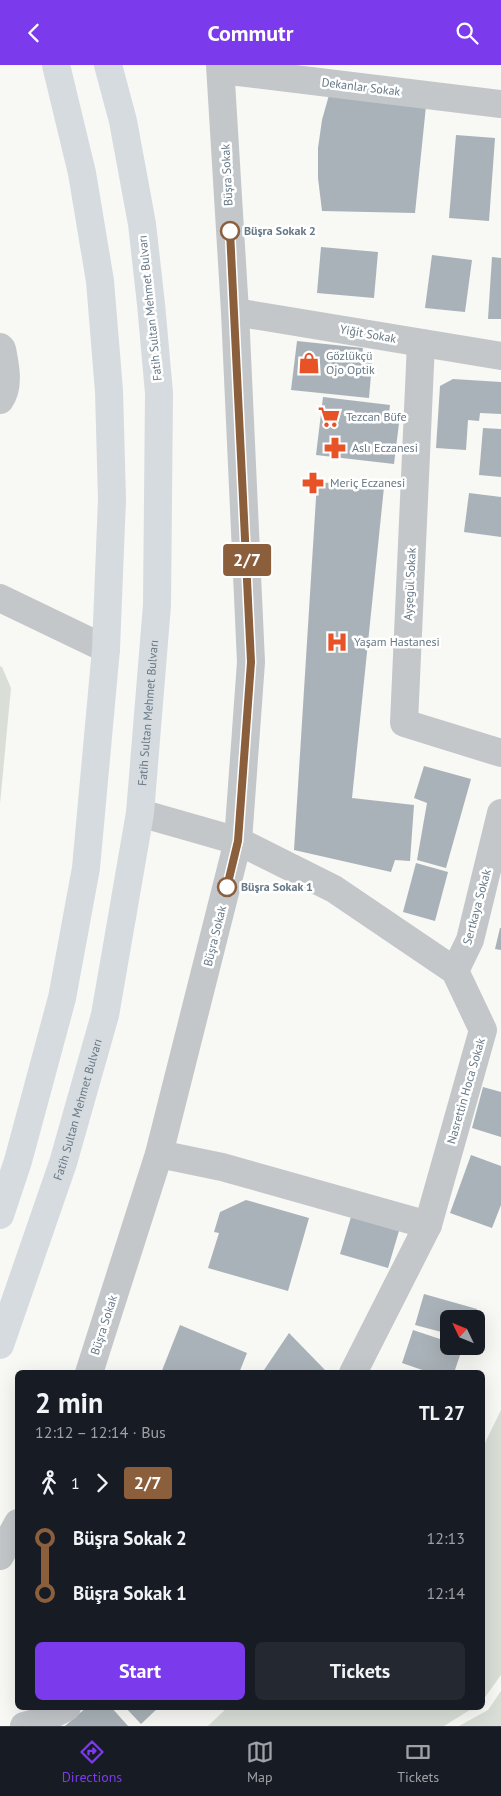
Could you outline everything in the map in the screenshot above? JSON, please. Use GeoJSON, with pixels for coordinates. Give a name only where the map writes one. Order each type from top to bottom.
{"type":"FeatureCollection","features":[{"type":"Feature","properties":{"kind":"main road"},"geometry":{"type":"LineString","coordinates":[[0,1215],[18,1161],[64,989],[86,868],[106,649],[112,499],[109,391],[100,281],[82,173],[56,65]]}},
{"type":"Feature","properties":{"kind":"main road","name":"Fatih Sultan Mehmet Bulvarı"},"geometry":{"type":"LineString","coordinates":[[0,1345],[63,1163],[105,1015],[140,813],[157,605],[158,393],[142,224],[123,121],[108,65]]}},
{"type":"Feature","properties":{"kind":"street","name":"Dekanlar Sokak"},"geometry":{"type":"LineString","coordinates":[[220,68],[375,76],[501,104]]}},
{"type":"Feature","properties":{"kind":"street","name":"Büşra Sokak"},"geometry":{"type":"LineString","coordinates":[[90,1370],[159,1154],[238,841],[251,662],[235,312],[220,68]]}},
{"type":"Feature","properties":{"kind":"street","name":"Yiğit Sokak"},"geometry":{"type":"LineString","coordinates":[[235,312],[501,356]]}},
{"type":"Feature","properties":{"kind":"street","name":"Ayşegül Sokak"},"geometry":{"type":"LineString","coordinates":[[421,343],[404,723],[501,753]]}},
{"type":"Feature","properties":{"kind":"street"},"geometry":{"type":"LineString","coordinates":[[0,347],[6,373],[4,395],[0,400]]}},
{"type":"Feature","properties":{"kind":"street"},"geometry":{"type":"LineString","coordinates":[[0,598],[106,649]]}},
{"type":"Feature","properties":{"kind":"street","name":"Nasrettin Hoca Sokak"},"geometry":{"type":"LineString","coordinates":[[140,813],[238,841],[334,889],[454,971],[483,1030],[428,1225],[355,1370]]}},
{"type":"Feature","properties":{"kind":"street","name":"Sertkaya Sokak"},"geometry":{"type":"LineString","coordinates":[[454,971],[470,940],[501,813]]}},
{"type":"Feature","properties":{"kind":"street"},"geometry":{"type":"LineString","coordinates":[[159,1154],[222,1167],[428,1225]]}},
{"type":"Feature","properties":{"kind":"street"},"geometry":{"type":"LineString","coordinates":[[0,1556],[15,1528]]}},
{"type":"Feature","properties":{"kind":"street"},"geometry":{"type":"LineString","coordinates":[[24,1726],[38,1722],[61,1710]]}},
{"type":"Feature","properties":{"kind":"shaded area"},"geometry":{"type":"Polygon","coordinates":[[[0,666],[11,688],[0,804],[0,666]]]}},
{"type":"Feature","properties":{"kind":"shaded area"},"geometry":{"type":"Polygon","coordinates":[[[501,1410],[501,1675],[485,1697],[485,1443],[501,1410]]]}},
{"type":"Feature","properties":{"kind":"shaded area"},"geometry":{"type":"Polygon","coordinates":[[[501,1691],[501,1726],[459,1726],[488,1710],[501,1691]]]}},
{"type":"Feature","properties":{"kind":"shaded area"},"geometry":{"type":"Polygon","coordinates":[[[225,1710],[470,1710],[444,1726],[208,1726],[225,1710]]]}},
{"type":"Feature","properties":{"kind":"building"},"geometry":{"type":"Polygon","coordinates":[[[329,95],[426,106],[415,213],[322,211],[318,178],[318,148],[322,120],[329,95]]]}},
{"type":"Feature","properties":{"kind":"building"},"geometry":{"type":"Polygon","coordinates":[[[456,135],[495,138],[489,221],[449,218],[456,135]]]}},
{"type":"Feature","properties":{"kind":"building"},"geometry":{"type":"Polygon","coordinates":[[[321,247],[378,252],[374,298],[317,293],[321,247]]]}},
{"type":"Feature","properties":{"kind":"building"},"geometry":{"type":"Polygon","coordinates":[[[432,255],[472,260],[465,312],[425,308],[432,255]]]}},
{"type":"Feature","properties":{"kind":"building"},"geometry":{"type":"Polygon","coordinates":[[[492,257],[501,258],[501,319],[488,319],[492,257]]]}},
{"type":"Feature","properties":{"kind":"building"},"geometry":{"type":"Polygon","coordinates":[[[297,341],[363,348],[361,362],[372,363],[369,398],[291,390],[297,341]]]}},
{"type":"Feature","properties":{"kind":"building"},"geometry":{"type":"Polygon","coordinates":[[[453,379],[501,382],[501,414],[480,413],[479,421],[468,420],[466,450],[436,448],[440,386],[453,379]]]}},
{"type":"Feature","properties":{"kind":"building"},"geometry":{"type":"Polygon","coordinates":[[[323,397],[390,405],[389,413],[400,415],[394,464],[316,455],[323,397]]]}},
{"type":"Feature","properties":{"kind":"building"},"geometry":{"type":"Polygon","coordinates":[[[483,428],[501,429],[501,477],[479,475],[483,428]]]}},
{"type":"Feature","properties":{"kind":"building","name":"Yaşam Hastanesi"},"geometry":{"type":"Polygon","coordinates":[[[317,482],[384,487],[352,798],[414,805],[410,861],[395,860],[391,872],[294,850],[317,482]]]}},
{"type":"Feature","properties":{"kind":"building"},"geometry":{"type":"Polygon","coordinates":[[[469,493],[501,497],[501,537],[464,532],[469,493]]]}},
{"type":"Feature","properties":{"kind":"building"},"geometry":{"type":"Polygon","coordinates":[[[424,766],[471,779],[446,868],[417,860],[427,803],[414,798],[424,766]]]}},
{"type":"Feature","properties":{"kind":"building"},"geometry":{"type":"Polygon","coordinates":[[[416,863],[448,872],[435,921],[403,912],[416,863]]]}},
{"type":"Feature","properties":{"kind":"building"},"geometry":{"type":"Polygon","coordinates":[[[501,928],[501,950],[495,949],[501,928]]]}},
{"type":"Feature","properties":{"kind":"building"},"geometry":{"type":"Polygon","coordinates":[[[483,1087],[501,1092],[501,1137],[472,1128],[483,1087]]]}},
{"type":"Feature","properties":{"kind":"building"},"geometry":{"type":"Polygon","coordinates":[[[471,1155],[501,1166],[501,1205],[492,1228],[450,1213],[471,1155]]]}},
{"type":"Feature","properties":{"kind":"building"},"geometry":{"type":"Polygon","coordinates":[[[246,1200],[309,1218],[288,1291],[208,1268],[219,1233],[214,1232],[220,1212],[246,1200]]]}},
{"type":"Feature","properties":{"kind":"building"},"geometry":{"type":"Polygon","coordinates":[[[351,1217],[399,1231],[388,1268],[340,1254],[351,1217]]]}},
{"type":"Feature","properties":{"kind":"building"},"geometry":{"type":"Polygon","coordinates":[[[424,1294],[477,1309],[440,1310],[440,1332],[415,1325],[424,1294]]]}},
{"type":"Feature","properties":{"kind":"building"},"geometry":{"type":"Polygon","coordinates":[[[180,1325],[247,1353],[240,1370],[162,1370],[180,1325]]]}},
{"type":"Feature","properties":{"kind":"building"},"geometry":{"type":"Polygon","coordinates":[[[413,1330],[440,1339],[440,1355],[460,1355],[455,1370],[422,1370],[402,1363],[413,1330]]]}},
{"type":"Feature","properties":{"kind":"building"},"geometry":{"type":"Polygon","coordinates":[[[289,1333],[325,1370],[264,1370],[289,1333]]]}},
{"type":"Feature","properties":{"kind":"building"},"geometry":{"type":"Polygon","coordinates":[[[84,1710],[114,1710],[128,1726],[65,1726],[84,1710]]]}},
{"type":"Feature","properties":{"kind":"building"},"geometry":{"type":"Polygon","coordinates":[[[128,1710],[156,1710],[141,1724],[128,1710]]]}},
{"type":"Feature","properties":{"kind":"bus line","name":"2/7"},"geometry":{"type":"LineString","coordinates":[[227,887],[238,841],[251,662],[230,231]]}},
{"type":"Feature","properties":{"kind":"place","name":"Büşra Sokak 2"},"geometry":{"type":"Point","coordinates":[230,231]}},
{"type":"Feature","properties":{"kind":"place","name":"Gözlükçü Ojo Optik"},"geometry":{"type":"Point","coordinates":[309,363]}},
{"type":"Feature","properties":{"kind":"place","name":"Tezcan Büfe"},"geometry":{"type":"Point","coordinates":[329,417]}},
{"type":"Feature","properties":{"kind":"place","name":"Aslı Eczanesi"},"geometry":{"type":"Point","coordinates":[335,448]}},
{"type":"Feature","properties":{"kind":"place","name":"Meriç Eczanesi"},"geometry":{"type":"Point","coordinates":[313,483]}},
{"type":"Feature","properties":{"kind":"place","name":"Yaşam Hastanesi"},"geometry":{"type":"Point","coordinates":[337,642]}},
{"type":"Feature","properties":{"kind":"place","name":"Büşra Sokak 1"},"geometry":{"type":"Point","coordinates":[227,887]}}]}
